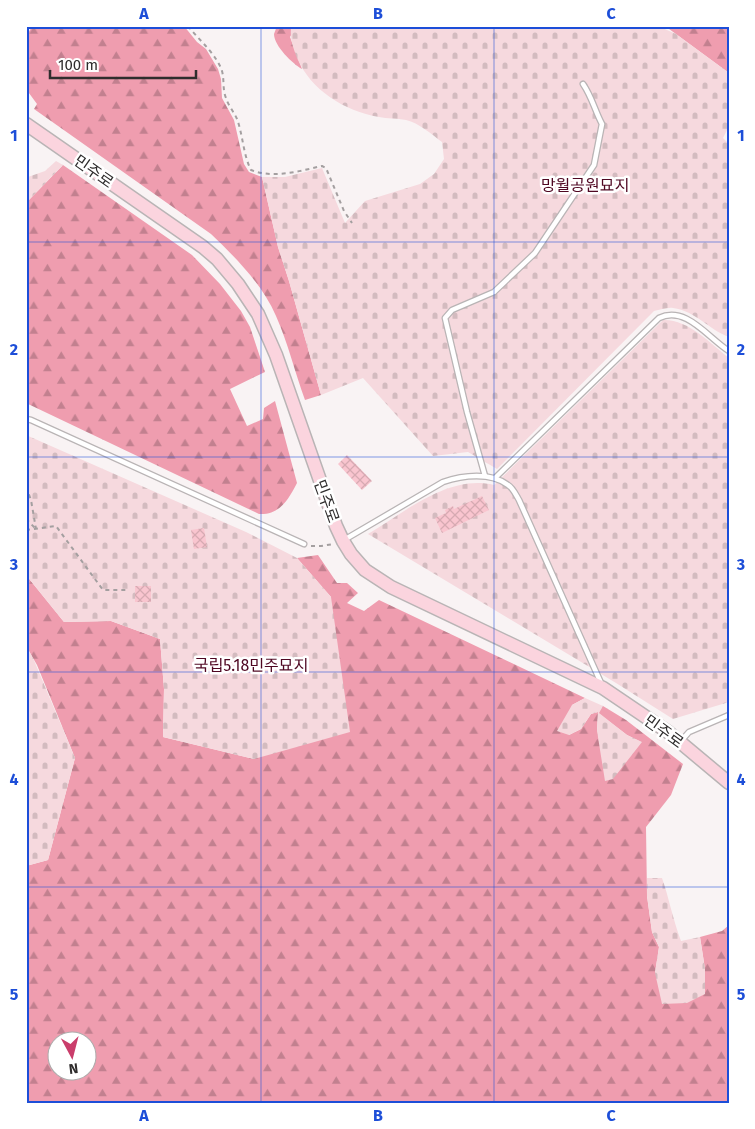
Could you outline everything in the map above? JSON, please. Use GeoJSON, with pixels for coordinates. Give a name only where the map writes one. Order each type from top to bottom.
{"type":"FeatureCollection","features":[{"type":"Feature","properties":{"kind":"main road","name":"민주로"},"geometry":{"type":"LineString","coordinates":[[26,124],[203,247],[217,259],[238,284],[258,314],[276,355],[336,526],[343,541],[365,570],[391,587],[603,688],[680,742],[729,783]]}},
{"type":"Feature","properties":{"kind":"lane"},"geometry":{"type":"LineString","coordinates":[[485,476],[467,412],[445,318],[452,310],[494,292],[535,253],[594,165],[602,124],[595,110],[592,98],[583,84]]}},
{"type":"Feature","properties":{"kind":"lane"},"geometry":{"type":"LineString","coordinates":[[495,478],[659,318],[668,315],[683,317],[729,351]]}},
{"type":"Feature","properties":{"kind":"lane"},"geometry":{"type":"LineString","coordinates":[[26,419],[304,544]]}},
{"type":"Feature","properties":{"kind":"lane"},"geometry":{"type":"LineString","coordinates":[[343,541],[454,478],[485,476],[495,478],[509,485],[520,500],[603,688]]}},
{"type":"Feature","properties":{"kind":"lane"},"geometry":{"type":"LineString","coordinates":[[680,742],[689,732],[729,715]]}},
{"type":"Feature","properties":{"kind":"path"},"geometry":{"type":"LineString","coordinates":[[188,26],[199,40],[208,47],[221,68],[224,79],[225,98],[237,119],[247,163],[251,170],[259,173],[284,174],[322,166],[326,168],[344,211],[352,223]]}},
{"type":"Feature","properties":{"kind":"path"},"geometry":{"type":"LineString","coordinates":[[26,487],[30,495],[36,529]]}},
{"type":"Feature","properties":{"kind":"path"},"geometry":{"type":"LineString","coordinates":[[26,519],[36,529]]}},
{"type":"Feature","properties":{"kind":"path"},"geometry":{"type":"LineString","coordinates":[[26,530],[56,526],[103,590],[129,590]]}},
{"type":"Feature","properties":{"kind":"path"},"geometry":{"type":"LineString","coordinates":[[304,544],[321,546],[343,541]]}},
{"type":"Feature","properties":{"kind":"green space"},"geometry":{"type":"Polygon","coordinates":[[[30,26],[184,26],[197,42],[206,49],[218,69],[221,79],[222,98],[234,120],[244,164],[249,172],[262,177],[278,247],[321,395],[305,400],[284,337],[270,304],[248,272],[211,234],[34,109],[37,104],[26,89],[26,37],[31,28],[30,26]]]}},
{"type":"Feature","properties":{"kind":"green space"},"geometry":{"type":"Polygon","coordinates":[[[277,26],[296,26],[290,37],[302,69],[289,59],[277,44],[274,34],[277,26]]]}},
{"type":"Feature","properties":{"kind":"green space","name":"망월공원묘지"},"geometry":{"type":"Polygon","coordinates":[[[296,26],[658,26],[676,34],[729,73],[729,126],[723,138],[729,144],[729,337],[681,310],[666,308],[654,311],[497,469],[468,452],[433,456],[363,378],[321,395],[278,247],[262,177],[285,177],[322,168],[345,223],[365,201],[420,184],[434,174],[444,159],[442,142],[420,126],[411,121],[382,118],[353,110],[320,89],[311,80],[297,58],[291,32],[291,28],[296,26]]]}},
{"type":"Feature","properties":{"kind":"green space"},"geometry":{"type":"Polygon","coordinates":[[[665,26],[729,26],[729,73],[665,26]]]}},
{"type":"Feature","properties":{"kind":"green space"},"geometry":{"type":"Polygon","coordinates":[[[56,161],[63,165],[26,203],[26,176],[45,171],[56,161]]]}},
{"type":"Feature","properties":{"kind":"green space"},"geometry":{"type":"Polygon","coordinates":[[[63,165],[192,255],[220,284],[241,311],[250,327],[265,372],[230,389],[247,426],[263,419],[264,408],[275,401],[297,483],[287,501],[278,509],[266,514],[259,514],[26,403],[26,203],[63,165]]]}},
{"type":"Feature","properties":{"kind":"green space"},"geometry":{"type":"Polygon","coordinates":[[[663,320],[681,323],[690,328],[729,358],[729,702],[673,719],[368,534],[412,506],[444,490],[477,483],[494,485],[663,320]]]}},
{"type":"Feature","properties":{"kind":"green space","name":"국립5.18민주묘지"},"geometry":{"type":"Polygon","coordinates":[[[26,435],[246,532],[297,558],[331,597],[350,732],[254,759],[163,737],[164,689],[160,639],[111,621],[64,622],[26,575],[26,435]]]}},
{"type":"Feature","properties":{"kind":"green space"},"geometry":{"type":"Polygon","coordinates":[[[318,555],[337,583],[347,583],[358,593],[347,603],[364,611],[379,600],[585,698],[572,705],[569,735],[581,729],[591,714],[598,712],[603,706],[626,720],[683,764],[671,795],[646,827],[647,896],[652,932],[659,947],[655,973],[705,969],[700,937],[722,931],[729,925],[729,1103],[26,1103],[26,866],[48,860],[75,758],[37,665],[26,646],[26,575],[64,622],[111,621],[160,639],[164,689],[163,737],[254,759],[331,597],[297,558],[318,555]],[[598,713],[597,731],[641,742],[627,735],[598,713]]]}},
{"type":"Feature","properties":{"kind":"green space"},"geometry":{"type":"Polygon","coordinates":[[[26,646],[33,658],[75,758],[48,860],[26,866],[26,646]]]}},
{"type":"Feature","properties":{"kind":"green space"},"geometry":{"type":"Polygon","coordinates":[[[585,698],[603,706],[599,713],[627,735],[642,742],[613,779],[605,781],[597,731],[598,712],[591,714],[581,729],[569,735],[557,731],[572,705],[585,698]]]}},
{"type":"Feature","properties":{"kind":"green space"},"geometry":{"type":"Polygon","coordinates":[[[647,878],[662,878],[681,941],[700,937],[705,969],[705,994],[687,1003],[662,1004],[655,973],[659,947],[652,932],[647,896],[647,878]]]}},
{"type":"Feature","properties":{"kind":"building"},"geometry":{"type":"Polygon","coordinates":[[[347,455],[372,481],[362,490],[338,464],[347,455]]]}},
{"type":"Feature","properties":{"kind":"building"},"geometry":{"type":"Polygon","coordinates":[[[482,496],[489,510],[442,533],[435,518],[446,513],[445,510],[453,506],[454,509],[482,496]]]}},
{"type":"Feature","properties":{"kind":"building"},"geometry":{"type":"Polygon","coordinates":[[[204,528],[207,547],[194,549],[191,530],[204,528]]]}},
{"type":"Feature","properties":{"kind":"building"},"geometry":{"type":"Polygon","coordinates":[[[135,586],[151,586],[151,602],[135,602],[135,586]]]}}]}
